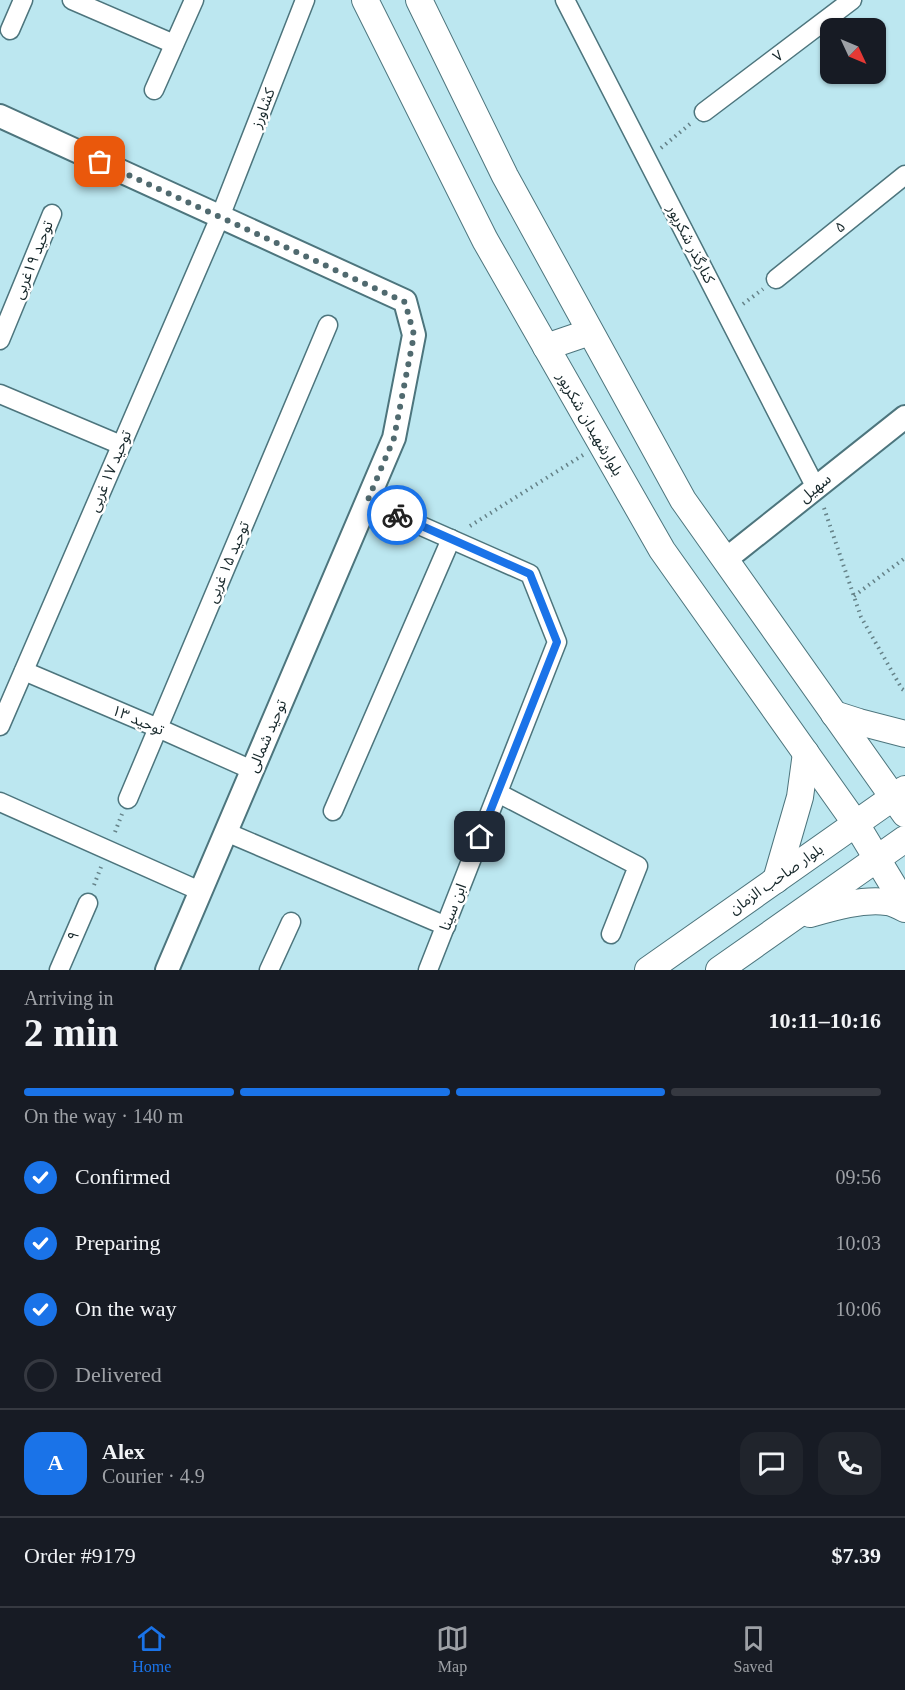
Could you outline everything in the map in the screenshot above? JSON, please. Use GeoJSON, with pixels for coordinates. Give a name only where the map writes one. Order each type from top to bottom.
{"type":"FeatureCollection","features":[{"type":"Feature","properties":{"kind":"main road","name":"بلوارشهیدان شکرپور"},"geometry":{"type":"LineString","coordinates":[[364,0],[484,240],[662,550],[856,824],[905,907]]}},
{"type":"Feature","properties":{"kind":"main road"},"geometry":{"type":"LineString","coordinates":[[419,0],[505,176],[682,500],[834,714],[901,800]]}},
{"type":"Feature","properties":{"kind":"main road"},"geometry":{"type":"LineString","coordinates":[[546,347],[590,332]]}},
{"type":"Feature","properties":{"kind":"main road"},"geometry":{"type":"LineString","coordinates":[[834,714],[905,734]]}},
{"type":"Feature","properties":{"kind":"main road"},"geometry":{"type":"LineString","coordinates":[[776,880],[800,797],[806,753]]}},
{"type":"Feature","properties":{"kind":"main road","name":"بلوار صاحب الزمان"},"geometry":{"type":"LineString","coordinates":[[648,970],[856,824],[901,800]]}},
{"type":"Feature","properties":{"kind":"main road"},"geometry":{"type":"LineString","coordinates":[[719,970],[905,839]]}},
{"type":"Feature","properties":{"kind":"main road"},"geometry":{"type":"LineString","coordinates":[[792,919],[848,904],[889,902],[905,907]]}},
{"type":"Feature","properties":{"kind":"street"},"geometry":{"type":"LineString","coordinates":[[10,30],[23,0]]}},
{"type":"Feature","properties":{"kind":"street"},"geometry":{"type":"LineString","coordinates":[[72,0],[174,44]]}},
{"type":"Feature","properties":{"kind":"street"},"geometry":{"type":"LineString","coordinates":[[154,90],[194,0]]}},
{"type":"Feature","properties":{"kind":"street","name":"کشاورز"},"geometry":{"type":"LineString","coordinates":[[220,217],[305,0]]}},
{"type":"Feature","properties":{"kind":"street","name":"کنارگذر شکرپور"},"geometry":{"type":"LineString","coordinates":[[565,0],[816,488]]}},
{"type":"Feature","properties":{"kind":"street","name":"۷"},"geometry":{"type":"LineString","coordinates":[[704,112],[852,0]]}},
{"type":"Feature","properties":{"kind":"street"},"geometry":{"type":"LineString","coordinates":[[0,116],[220,217]]}},
{"type":"Feature","properties":{"kind":"street","name":"۵"},"geometry":{"type":"LineString","coordinates":[[776,279],[905,175]]}},
{"type":"Feature","properties":{"kind":"street","name":"توحید ۱۹غربی"},"geometry":{"type":"LineString","coordinates":[[0,340],[52,214]]}},
{"type":"Feature","properties":{"kind":"street","name":"توحید ۱۷ غربی"},"geometry":{"type":"LineString","coordinates":[[0,726],[220,217]]}},
{"type":"Feature","properties":{"kind":"street","name":"توحید شمالی"},"geometry":{"type":"LineString","coordinates":[[166,970],[394,438],[414,335],[405,302],[220,217]]}},
{"type":"Feature","properties":{"kind":"street","name":"توحید ۱۵ غربی"},"geometry":{"type":"LineString","coordinates":[[128,799],[328,325]]}},
{"type":"Feature","properties":{"kind":"street"},"geometry":{"type":"LineString","coordinates":[[0,394],[121,445]]}},
{"type":"Feature","properties":{"kind":"street","name":"سهیل"},"geometry":{"type":"LineString","coordinates":[[725,560],[905,417]]}},
{"type":"Feature","properties":{"kind":"street","name":"ابن سینا"},"geometry":{"type":"LineString","coordinates":[[367,502],[530,574],[557,642],[428,970]]}},
{"type":"Feature","properties":{"kind":"street"},"geometry":{"type":"LineString","coordinates":[[333,811],[451,538]]}},
{"type":"Feature","properties":{"kind":"street","name":"توحید ۱۳"},"geometry":{"type":"LineString","coordinates":[[24,671],[252,770]]}},
{"type":"Feature","properties":{"kind":"street"},"geometry":{"type":"LineString","coordinates":[[498,793],[638,866],[611,934]]}},
{"type":"Feature","properties":{"kind":"street"},"geometry":{"type":"LineString","coordinates":[[0,802],[200,891]]}},
{"type":"Feature","properties":{"kind":"street"},"geometry":{"type":"LineString","coordinates":[[226,832],[446,926]]}},
{"type":"Feature","properties":{"kind":"street","name":"۹"},"geometry":{"type":"LineString","coordinates":[[59,970],[87,903]]}},
{"type":"Feature","properties":{"kind":"street"},"geometry":{"type":"LineString","coordinates":[[269,970],[291,922]]}},
{"type":"Feature","properties":{"kind":"path"},"geometry":{"type":"LineString","coordinates":[[647,159],[704,112]]}},
{"type":"Feature","properties":{"kind":"path"},"geometry":{"type":"LineString","coordinates":[[728,316],[776,279]]}},
{"type":"Feature","properties":{"kind":"path"},"geometry":{"type":"LineString","coordinates":[[451,538],[601,443]]}},
{"type":"Feature","properties":{"kind":"path"},"geometry":{"type":"LineString","coordinates":[[816,488],[861,617],[905,691]]}},
{"type":"Feature","properties":{"kind":"path"},"geometry":{"type":"LineString","coordinates":[[854,596],[905,558]]}},
{"type":"Feature","properties":{"kind":"way so far"},"geometry":{"type":"LineString","coordinates":[[100,162],[405,302],[414,335],[394,438],[367,502],[397,515]]}},
{"type":"Feature","properties":{"kind":"route"},"geometry":{"type":"LineString","coordinates":[[397,515],[530,574],[557,642],[480,837]]}}]}
